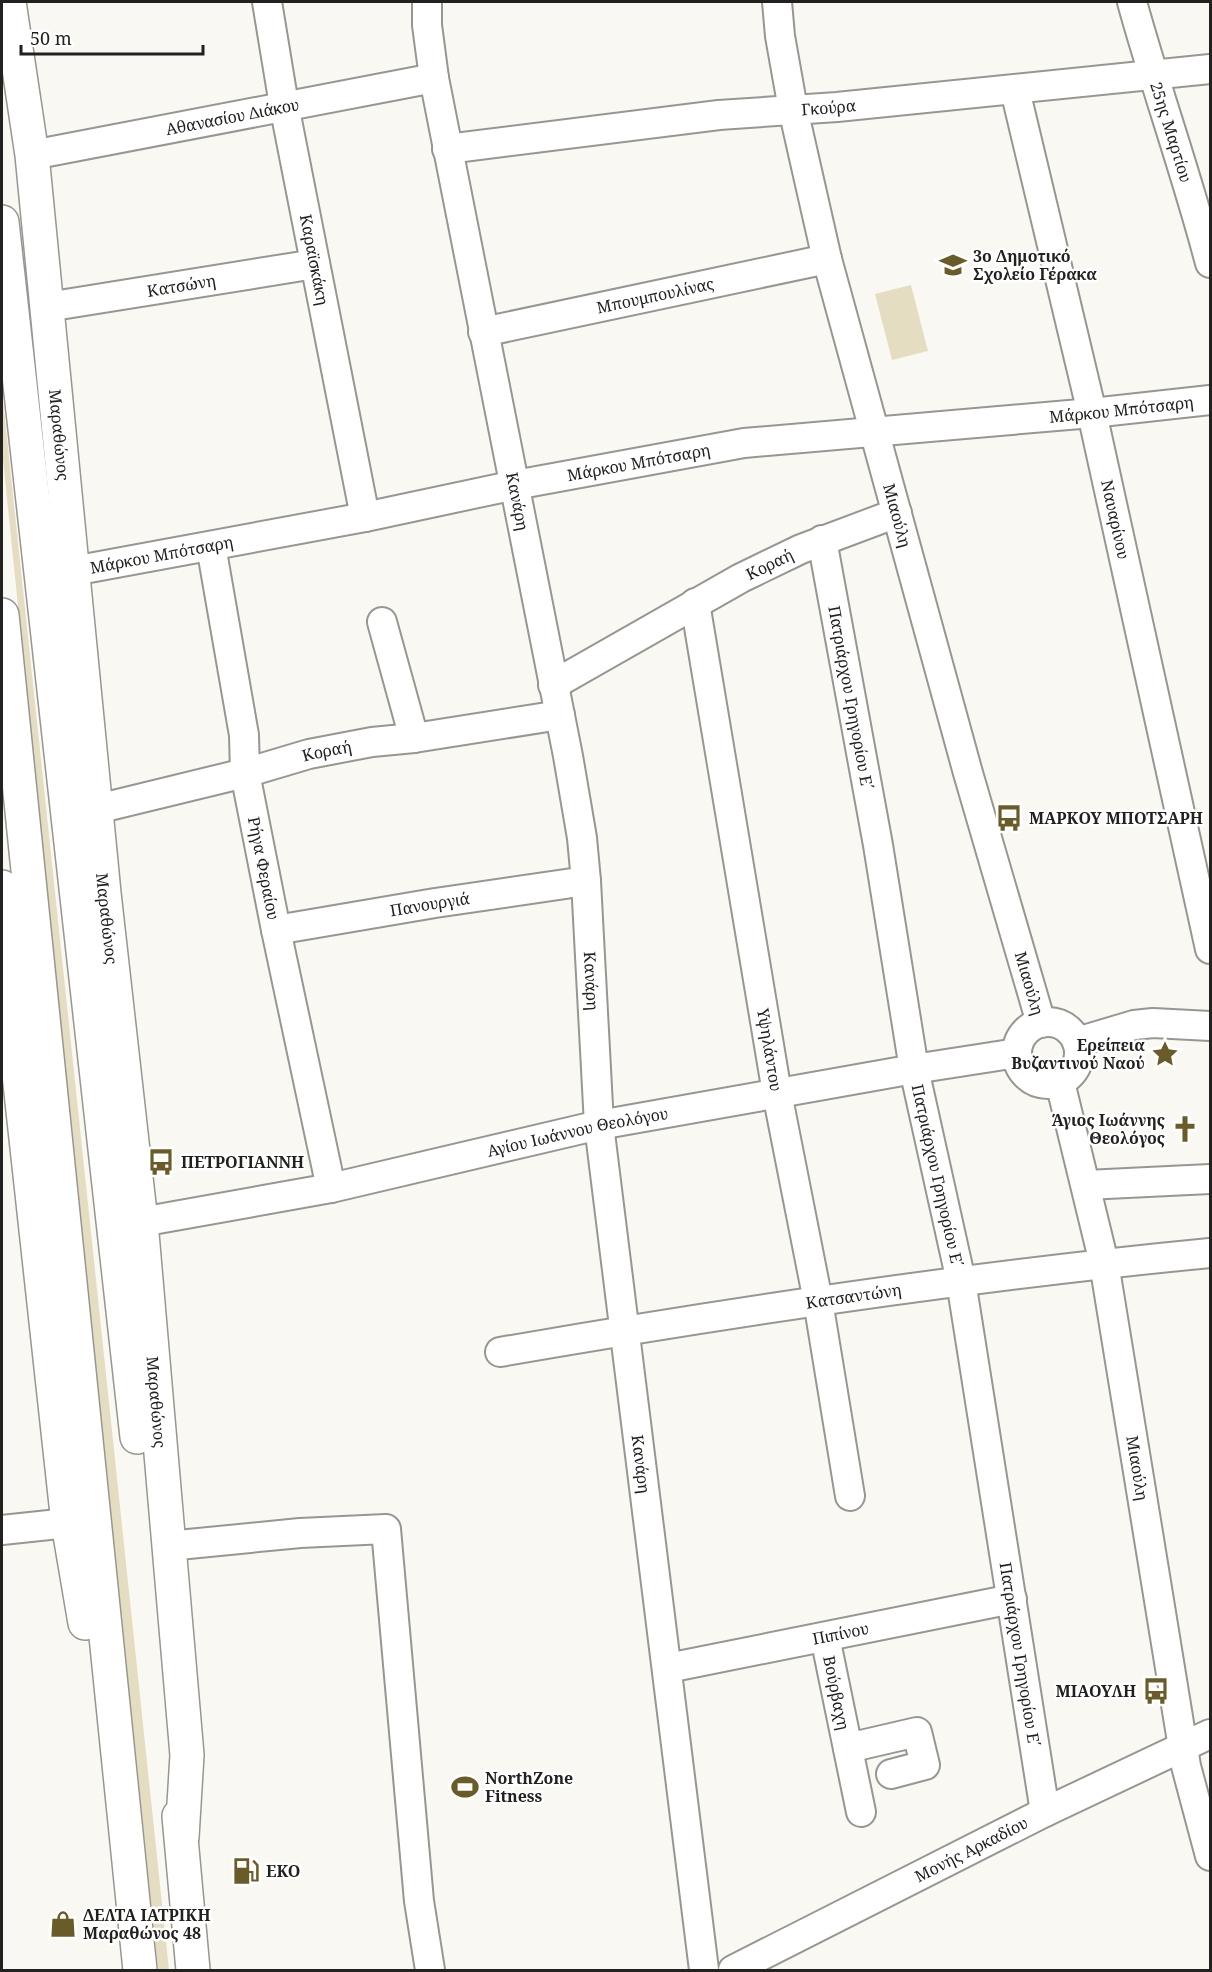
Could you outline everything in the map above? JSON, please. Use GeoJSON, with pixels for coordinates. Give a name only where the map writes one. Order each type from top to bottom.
{"type":"FeatureCollection","features":[{"type":"Feature","properties":{"kind":"main road","name":"Μαραθώνος"},"geometry":{"type":"LineString","coordinates":[[9,2],[32,155],[72,571],[141,1222],[187,1755],[182,1838]]}},
{"type":"Feature","properties":{"kind":"main road","name":"Μαραθώνος"},"geometry":{"type":"LineString","coordinates":[[2,222],[182,1838],[194,1971]]}},
{"type":"Feature","properties":{"kind":"main road"},"geometry":{"type":"LineString","coordinates":[[2,615],[140,1971]]}},
{"type":"Feature","properties":{"kind":"main road"},"geometry":{"type":"LineString","coordinates":[[2,887],[10,1065],[68,1524],[133,1896]]}},
{"type":"Feature","properties":{"kind":"street","name":"Καραϊσκάκη"},"geometry":{"type":"LineString","coordinates":[[267,2],[284,105],[365,517]]}},
{"type":"Feature","properties":{"kind":"street","name":"Κανάρη"},"geometry":{"type":"LineString","coordinates":[[427,2],[427,26],[434,78],[447,149],[515,485],[580,826],[586,881],[599,1125],[704,1971]]}},
{"type":"Feature","properties":{"kind":"street","name":"Μιαούλη"},"geometry":{"type":"LineString","coordinates":[[777,2],[780,36],[793,109],[827,259],[969,773],[1041,1023]]}},
{"type":"Feature","properties":{"kind":"street","name":"25ης Μαρτίου"},"geometry":{"type":"LineString","coordinates":[[1132,2],[1152,74],[1189,185],[1210,263]]}},
{"type":"Feature","properties":{"kind":"street","name":"Γκούρα"},"geometry":{"type":"LineString","coordinates":[[447,149],[719,115],[837,107],[1210,69]]}},
{"type":"Feature","properties":{"kind":"street","name":"Αθανασίου Διάκου"},"geometry":{"type":"LineString","coordinates":[[32,155],[434,78]]}},
{"type":"Feature","properties":{"kind":"street","name":"Ναυαρίνου"},"geometry":{"type":"LineString","coordinates":[[1015,90],[1092,413],[1210,949]]}},
{"type":"Feature","properties":{"kind":"street","name":"Μπουμπουλίνας"},"geometry":{"type":"LineString","coordinates":[[483,332],[827,259]]}},
{"type":"Feature","properties":{"kind":"street","name":"Κατσώνη"},"geometry":{"type":"LineString","coordinates":[[47,307],[315,264]]}},
{"type":"Feature","properties":{"kind":"street","name":"Μάρκου Μπότσαρη"},"geometry":{"type":"LineString","coordinates":[[72,571],[744,443],[1092,413],[1210,400]]}},
{"type":"Feature","properties":{"kind":"street","name":"Κοραή"},"geometry":{"type":"LineString","coordinates":[[553,685],[741,578],[822,540],[897,513]]}},
{"type":"Feature","properties":{"kind":"street","name":"Πατριάρχου Γρηγορίου Ε΄"},"geometry":{"type":"LineString","coordinates":[[822,540],[878,845],[914,1069],[961,1281],[1045,1812]]}},
{"type":"Feature","properties":{"kind":"street","name":"Ρήγα Φεραίου"},"geometry":{"type":"LineString","coordinates":[[212,546],[244,735],[245,773],[331,1188]]}},
{"type":"Feature","properties":{"kind":"street","name":"Υψηλάντου"},"geometry":{"type":"LineString","coordinates":[[695,603],[777,1093],[818,1301],[850,1496]]}},
{"type":"Feature","properties":{"kind":"street"},"geometry":{"type":"LineString","coordinates":[[382,622],[414,738]]}},
{"type":"Feature","properties":{"kind":"street","name":"Κοραή"},"geometry":{"type":"LineString","coordinates":[[97,809],[245,773],[309,754],[372,742],[414,738],[560,715]]}},
{"type":"Feature","properties":{"kind":"street","name":"Πανουργιά"},"geometry":{"type":"LineString","coordinates":[[276,930],[435,903],[586,881]]}},
{"type":"Feature","properties":{"kind":"street"},"geometry":{"type":"LineString","coordinates":[[1041,1023],[1064,1026],[1077,1042],[1078,1062],[1073,1071],[1060,1082],[1047,1084],[1037,1082],[1028,1077],[1021,1068],[1017,1053],[1020,1039],[1026,1031],[1041,1023]]}},
{"type":"Feature","properties":{"kind":"street"},"geometry":{"type":"LineString","coordinates":[[1077,1042],[1134,1025],[1175,1023],[1210,1026]]}},
{"type":"Feature","properties":{"kind":"street","name":"Αγίου Ιωάννου Θεολόγου"},"geometry":{"type":"LineString","coordinates":[[141,1222],[331,1188],[599,1125],[1017,1053]]}},
{"type":"Feature","properties":{"kind":"street","name":"Μιαούλη"},"geometry":{"type":"LineString","coordinates":[[1060,1082],[1104,1263],[1186,1766],[1210,1856]]}},
{"type":"Feature","properties":{"kind":"street"},"geometry":{"type":"LineString","coordinates":[[1086,1185],[1210,1179]]}},
{"type":"Feature","properties":{"kind":"street","name":"Κατσαντώνη"},"geometry":{"type":"LineString","coordinates":[[500,1352],[818,1301],[961,1281],[1104,1263],[1210,1253]]}},
{"type":"Feature","properties":{"kind":"street"},"geometry":{"type":"LineString","coordinates":[[2,1530],[68,1524]]}},
{"type":"Feature","properties":{"kind":"street"},"geometry":{"type":"LineString","coordinates":[[168,1546],[300,1533],[386,1529],[419,1901],[430,1971]]}},
{"type":"Feature","properties":{"kind":"street","name":"Πιπίνου"},"geometry":{"type":"LineString","coordinates":[[668,1668],[1012,1599]]}},
{"type":"Feature","properties":{"kind":"street","name":"Βούρβαχη"},"geometry":{"type":"LineString","coordinates":[[825,1637],[861,1812]]}},
{"type":"Feature","properties":{"kind":"street","name":"Βούρβαχη"},"geometry":{"type":"LineString","coordinates":[[848,1748],[917,1732],[925,1766],[891,1774]]}},
{"type":"Feature","properties":{"kind":"street","name":"Μονής Αρκαδίου"},"geometry":{"type":"LineString","coordinates":[[733,1971],[1045,1812],[1210,1734]]}},
{"type":"Feature","properties":{"kind":"shaded area"},"geometry":{"type":"Polygon","coordinates":[[[911,285],[928,351],[892,360],[875,294],[911,285]]]}},
{"type":"Feature","properties":{"kind":"shaded area"},"geometry":{"type":"Polygon","coordinates":[[[2,391],[169,1970],[158,1970],[2,450],[2,391]]]}},
{"type":"Feature","properties":{"kind":"place","name":"3ο Δημοτικό Σχολείο Γέρακα"},"geometry":{"type":"Point","coordinates":[953,265]}},
{"type":"Feature","properties":{"kind":"place","name":"ΜΑΡΚΟΥ ΜΠΟΤΣΑΡΗ"},"geometry":{"type":"Point","coordinates":[1009,818]}},
{"type":"Feature","properties":{"kind":"place","name":"Ερείπεια Βυζαντινού Ναού"},"geometry":{"type":"Point","coordinates":[1165,1054]}},
{"type":"Feature","properties":{"kind":"place","name":"Άγιος Ιωάννης Θεολόγος"},"geometry":{"type":"Point","coordinates":[1185,1129]}},
{"type":"Feature","properties":{"kind":"place","name":"ΠΕΤΡΟΓΙΑΝΝΗ"},"geometry":{"type":"Point","coordinates":[161,1162]}},
{"type":"Feature","properties":{"kind":"place","name":"ΜΙΑΟΥΛΗ"},"geometry":{"type":"Point","coordinates":[1156,1691]}},
{"type":"Feature","properties":{"kind":"place","name":"NorthZone Fitness"},"geometry":{"type":"Point","coordinates":[465,1787]}},
{"type":"Feature","properties":{"kind":"place","name":"EKO"},"geometry":{"type":"Point","coordinates":[246,1871]}},
{"type":"Feature","properties":{"kind":"place","name":"ΔΕΛΤΑ ΙΑΤΡΙΚΗ Μαραθώνος 48"},"geometry":{"type":"Point","coordinates":[63,1924]}}]}
